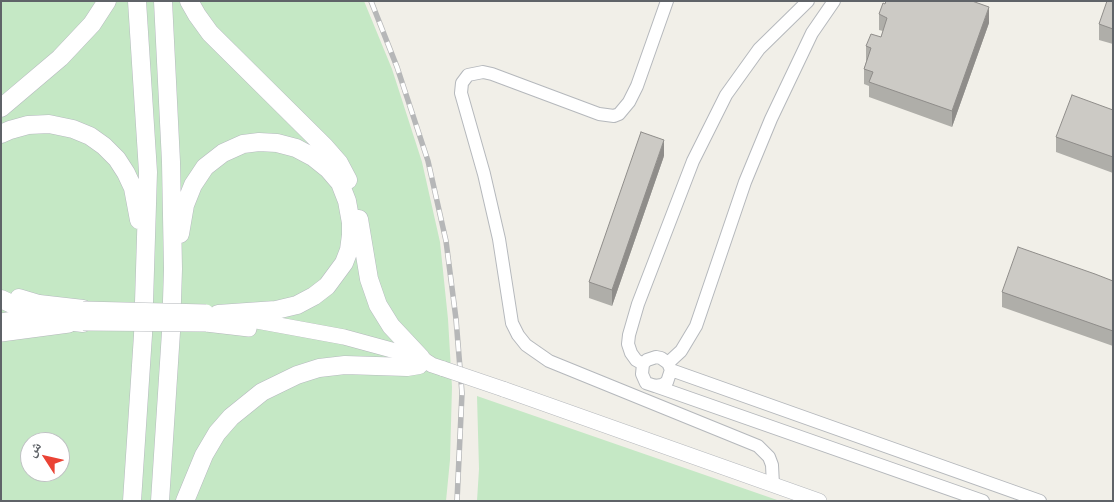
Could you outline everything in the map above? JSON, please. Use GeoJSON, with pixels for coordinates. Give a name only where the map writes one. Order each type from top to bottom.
{"type":"FeatureCollection","features":[{"type":"Feature","properties":{"kind":"main road"},"geometry":{"type":"LineString","coordinates":[[5,105],[60,58],[92,24],[107,1]]}},
{"type":"Feature","properties":{"kind":"main road"},"geometry":{"type":"LineString","coordinates":[[131,498],[143,335],[148,172],[137,1]]}},
{"type":"Feature","properties":{"kind":"main road"},"geometry":{"type":"LineString","coordinates":[[160,501],[171,332],[173,269],[171,162],[162,1]]}},
{"type":"Feature","properties":{"kind":"main road"},"geometry":{"type":"LineString","coordinates":[[189,1],[210,33],[325,147],[339,164],[349,182],[356,202],[369,279],[378,305],[391,326],[429,364]]}},
{"type":"Feature","properties":{"kind":"main road"},"geometry":{"type":"LineString","coordinates":[[1,134],[28,126],[62,126],[90,136],[104,146],[117,159],[133,188],[140,222],[144,265]]}},
{"type":"Feature","properties":{"kind":"main road"},"geometry":{"type":"LineString","coordinates":[[173,269],[185,205],[193,185],[205,167],[223,154],[243,144],[259,142],[277,143],[296,148],[313,157],[328,169],[340,183],[347,200],[351,223],[349,250],[344,263],[327,286],[314,296],[296,305],[276,310],[210,317]]}},
{"type":"Feature","properties":{"kind":"main road"},"geometry":{"type":"LineString","coordinates":[[234,326],[282,319],[300,313],[318,303],[333,290],[344,276],[352,263],[361,235]]}},
{"type":"Feature","properties":{"kind":"main road"},"geometry":{"type":"LineString","coordinates":[[1,290],[21,299],[83,316]]}},
{"type":"Feature","properties":{"kind":"main road"},"geometry":{"type":"LineString","coordinates":[[1,299],[35,315],[51,320],[83,316]]}},
{"type":"Feature","properties":{"kind":"main road"},"geometry":{"type":"LineString","coordinates":[[185,501],[204,455],[217,433],[231,417],[262,392],[297,375],[319,368],[345,365],[407,367],[429,364]]}},
{"type":"Feature","properties":{"kind":"street"},"geometry":{"type":"LineString","coordinates":[[667,1],[637,86],[629,102],[619,114],[614,116],[599,114],[483,72],[468,75],[462,84],[461,93],[493,211],[512,323],[518,336],[526,345],[549,361],[758,446],[769,457],[772,466],[773,485]]}},
{"type":"Feature","properties":{"kind":"street"},"geometry":{"type":"LineString","coordinates":[[643,364],[636,360],[631,353],[628,344],[629,335],[638,304],[693,161],[726,95],[759,49],[808,1]]}},
{"type":"Feature","properties":{"kind":"street"},"geometry":{"type":"LineString","coordinates":[[655,386],[667,382],[670,367],[691,337],[746,182],[771,119],[812,33],[834,1]]}},
{"type":"Feature","properties":{"kind":"street"},"geometry":{"type":"LineString","coordinates":[[1,321],[35,315]]}},
{"type":"Feature","properties":{"kind":"street"},"geometry":{"type":"LineString","coordinates":[[1,334],[83,316],[210,317],[263,321],[344,337],[502,389],[819,501]]}},
{"type":"Feature","properties":{"kind":"street"},"geometry":{"type":"LineString","coordinates":[[210,317],[234,326],[358,348],[429,364]]}},
{"type":"Feature","properties":{"kind":"street"},"geometry":{"type":"LineString","coordinates":[[983,501],[650,385],[643,379],[643,364],[647,360],[656,357],[665,360],[670,367],[1040,501]]}},
{"type":"Feature","properties":{"kind":"green space"},"geometry":{"type":"Polygon","coordinates":[[[1,1],[364,1],[392,69],[422,162],[440,242],[448,319],[452,387],[450,460],[446,501],[1,501],[1,1]]]}},
{"type":"Feature","properties":{"kind":"green space"},"geometry":{"type":"Polygon","coordinates":[[[477,396],[780,501],[477,501],[479,469],[477,396]]]}},
{"type":"Feature","properties":{"kind":"building"},"geometry":{"type":"Polygon","coordinates":[[[886,1],[972,1],[989,7],[952,111],[869,82],[873,72],[864,69],[871,48],[866,46],[871,34],[881,37],[887,18],[879,14],[883,3],[885,4],[886,1]]]}},
{"type":"Feature","properties":{"kind":"building"},"geometry":{"type":"Polygon","coordinates":[[[1107,1],[1113,1],[1113,29],[1099,24],[1107,1]]]}},
{"type":"Feature","properties":{"kind":"building"},"geometry":{"type":"Polygon","coordinates":[[[1072,95],[1113,110],[1113,157],[1056,137],[1072,95]]]}},
{"type":"Feature","properties":{"kind":"building"},"geometry":{"type":"Polygon","coordinates":[[[641,132],[664,140],[612,290],[589,282],[641,132]]]}},
{"type":"Feature","properties":{"kind":"building"},"geometry":{"type":"Polygon","coordinates":[[[1018,247],[1113,281],[1113,331],[1002,292],[1018,247]]]}},
{"type":"Feature","properties":{"kind":"railway"},"geometry":{"type":"LineString","coordinates":[[371,1],[397,67],[428,161],[446,241],[456,319],[462,393],[457,501]]}}]}
